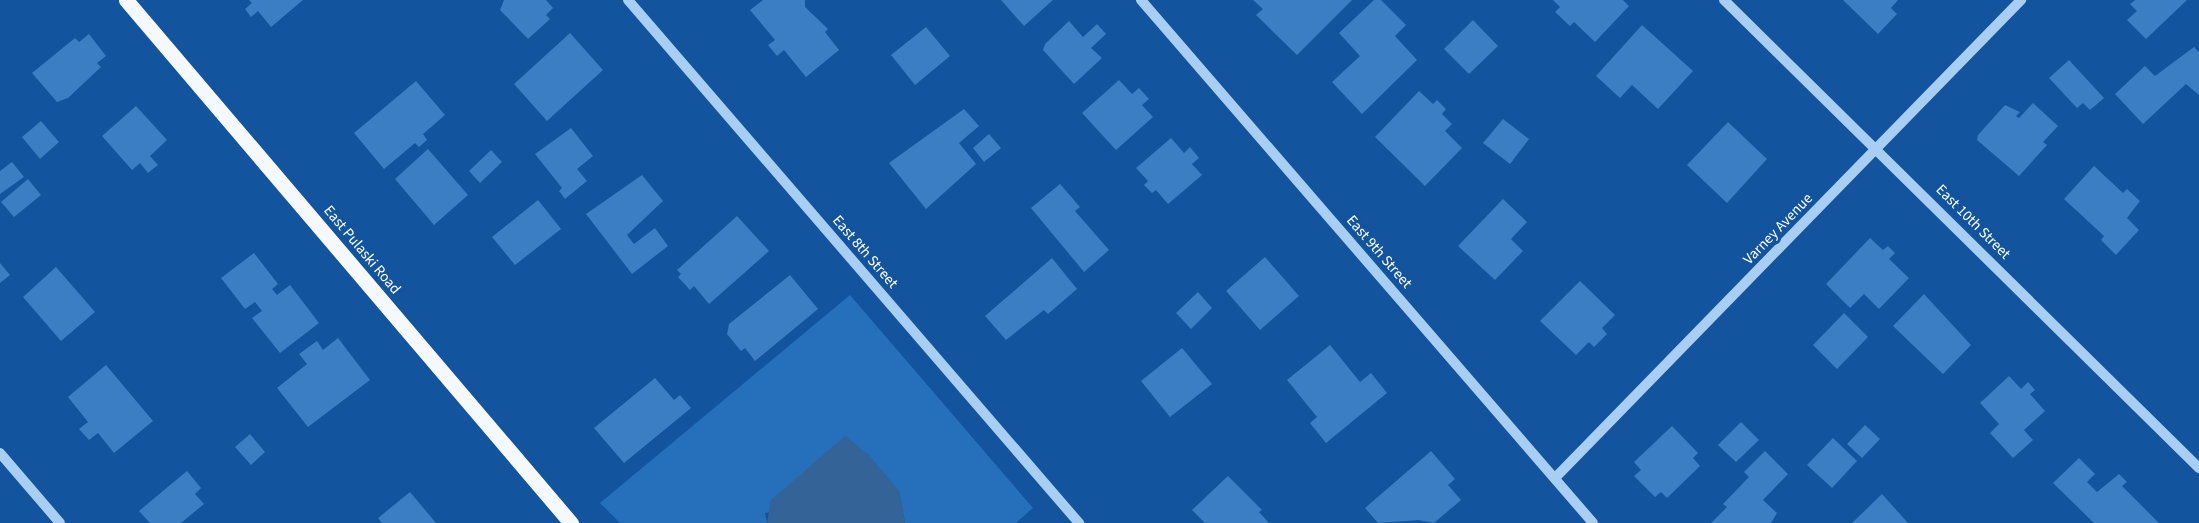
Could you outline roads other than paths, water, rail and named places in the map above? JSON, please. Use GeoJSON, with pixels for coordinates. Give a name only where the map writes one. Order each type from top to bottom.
{"type":"FeatureCollection","features":[{"type":"Feature","properties":{"kind":"main road","name":"East Pulaski Road"},"geometry":{"type":"LineString","coordinates":[[126,0],[571,523]]}},
{"type":"Feature","properties":{"kind":"street","name":"East 8th Street"},"geometry":{"type":"LineString","coordinates":[[628,0],[1079,523]]}},
{"type":"Feature","properties":{"kind":"street","name":"East 9th Street"},"geometry":{"type":"LineString","coordinates":[[1142,0],[1593,523]]}},
{"type":"Feature","properties":{"kind":"street","name":"East 10th Street"},"geometry":{"type":"LineString","coordinates":[[1724,0],[1878,148],[2199,468]]}},
{"type":"Feature","properties":{"kind":"street","name":"Varney Avenue"},"geometry":{"type":"LineString","coordinates":[[1555,478],[2021,0]]}},
{"type":"Feature","properties":{"kind":"street"},"geometry":{"type":"LineString","coordinates":[[0,453],[60,523]]}}]}
